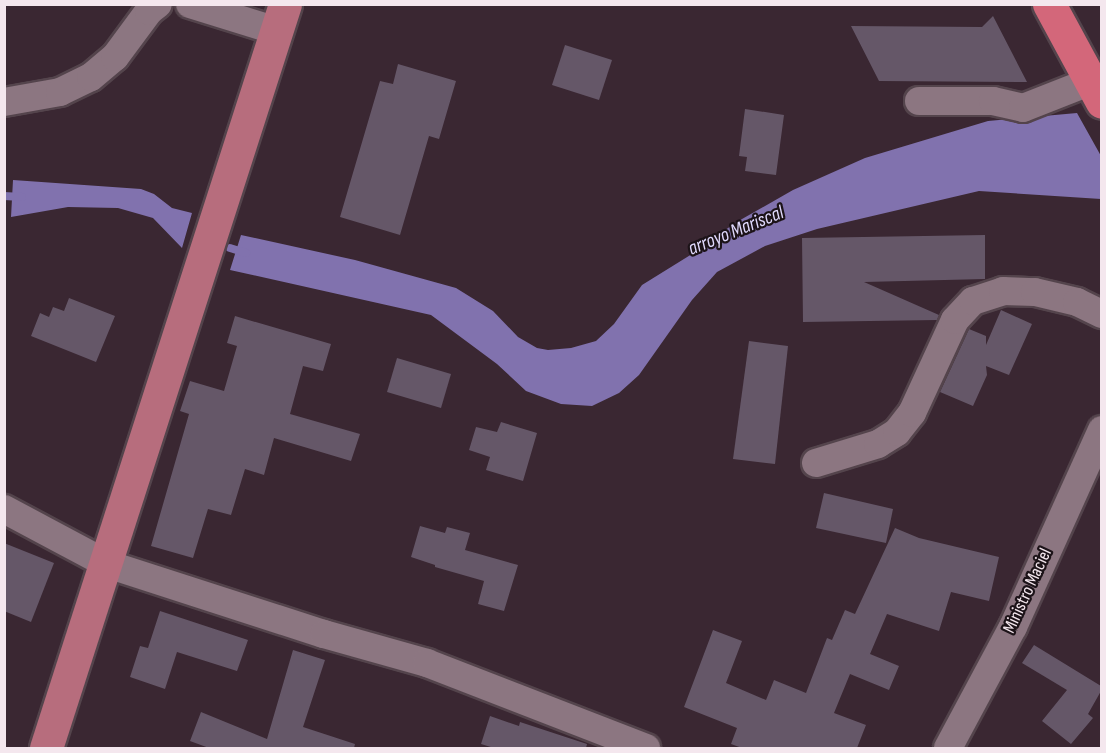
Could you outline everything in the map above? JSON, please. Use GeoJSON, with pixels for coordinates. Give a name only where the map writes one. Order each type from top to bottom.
{"type":"FeatureCollection","features":[{"type":"Feature","properties":{"kind":"highway"},"geometry":{"type":"LineString","coordinates":[[1048,4],[1095,92]]}},
{"type":"Feature","properties":{"kind":"main road"},"geometry":{"type":"LineString","coordinates":[[46,748],[281,18]]}},
{"type":"Feature","properties":{"kind":"street"},"geometry":{"type":"LineString","coordinates":[[4,102],[60,92],[91,77],[115,57],[149,11],[158,4]]}},
{"type":"Feature","properties":{"kind":"street"},"geometry":{"type":"LineString","coordinates":[[190,4],[281,18]]}},
{"type":"Feature","properties":{"kind":"street"},"geometry":{"type":"LineString","coordinates":[[919,101],[993,101],[1023,108],[1095,92]]}},
{"type":"Feature","properties":{"kind":"street"},"geometry":{"type":"LineString","coordinates":[[816,463],[878,444],[897,432],[912,413],[955,320],[973,301],[1003,291],[1035,292],[1077,303],[1101,314]]}},
{"type":"Feature","properties":{"kind":"street","name":"Ministro Maciel"},"geometry":{"type":"LineString","coordinates":[[948,748],[1013,627],[1101,430]]}},
{"type":"Feature","properties":{"kind":"street"},"geometry":{"type":"LineString","coordinates":[[4,509],[107,564],[324,634],[427,663],[646,748]]}},
{"type":"Feature","properties":{"kind":"water"},"geometry":{"type":"Polygon","coordinates":[[[1077,113],[1101,156],[1101,199],[979,191],[817,229],[765,246],[717,272],[692,300],[639,375],[619,393],[592,406],[561,404],[526,391],[497,364],[431,315],[230,270],[241,235],[355,260],[456,288],[493,311],[518,337],[537,348],[548,350],[571,348],[596,341],[614,324],[642,285],[692,254],[735,223],[793,190],[865,158],[988,121],[1077,113]]]}},
{"type":"Feature","properties":{"kind":"water"},"geometry":{"type":"Polygon","coordinates":[[[13,180],[141,189],[154,194],[172,208],[192,213],[182,248],[153,218],[118,208],[68,207],[11,217],[13,180]]]}},
{"type":"Feature","properties":{"kind":"building"},"geometry":{"type":"Polygon","coordinates":[[[993,16],[1027,82],[879,81],[851,26],[982,27],[993,16]]]}},
{"type":"Feature","properties":{"kind":"building"},"geometry":{"type":"Polygon","coordinates":[[[565,45],[612,60],[599,100],[552,85],[565,45]]]}},
{"type":"Feature","properties":{"kind":"building"},"geometry":{"type":"Polygon","coordinates":[[[398,64],[456,81],[439,139],[429,136],[400,235],[340,217],[380,81],[393,84],[398,64]]]}},
{"type":"Feature","properties":{"kind":"building"},"geometry":{"type":"Polygon","coordinates":[[[745,109],[784,115],[776,175],[745,171],[747,157],[739,156],[745,109]]]}},
{"type":"Feature","properties":{"kind":"building"},"geometry":{"type":"Polygon","coordinates":[[[985,235],[985,279],[864,282],[939,315],[937,320],[803,322],[802,238],[985,235]]]}},
{"type":"Feature","properties":{"kind":"building"},"geometry":{"type":"Polygon","coordinates":[[[69,298],[115,316],[96,362],[31,336],[40,313],[49,317],[53,307],[64,311],[69,298]]]}},
{"type":"Feature","properties":{"kind":"building"},"geometry":{"type":"Polygon","coordinates":[[[1001,310],[1032,324],[1009,375],[986,366],[987,375],[973,406],[940,392],[969,329],[986,336],[986,345],[1001,310]]]}},
{"type":"Feature","properties":{"kind":"building"},"geometry":{"type":"Polygon","coordinates":[[[235,316],[331,344],[323,371],[303,366],[290,414],[360,434],[351,461],[274,438],[264,475],[245,469],[231,515],[208,509],[193,558],[151,546],[189,414],[180,411],[190,381],[224,391],[237,346],[227,343],[235,316]]]}},
{"type":"Feature","properties":{"kind":"building"},"geometry":{"type":"Polygon","coordinates":[[[749,341],[788,346],[775,464],[733,459],[749,341]]]}},
{"type":"Feature","properties":{"kind":"building"},"geometry":{"type":"Polygon","coordinates":[[[397,358],[451,374],[441,408],[387,392],[397,358]]]}},
{"type":"Feature","properties":{"kind":"building"},"geometry":{"type":"Polygon","coordinates":[[[501,422],[537,433],[523,481],[486,470],[490,457],[469,450],[476,427],[497,432],[501,422]]]}},
{"type":"Feature","properties":{"kind":"building"},"geometry":{"type":"Polygon","coordinates":[[[824,493],[893,509],[886,543],[816,528],[824,493]]]}},
{"type":"Feature","properties":{"kind":"building"},"geometry":{"type":"Polygon","coordinates":[[[420,526],[445,533],[447,527],[470,533],[465,550],[518,565],[504,611],[478,604],[484,581],[435,567],[435,565],[411,557],[420,526]]]}},
{"type":"Feature","properties":{"kind":"building"},"geometry":{"type":"Polygon","coordinates":[[[895,528],[919,538],[999,557],[989,601],[951,592],[939,631],[887,614],[870,654],[899,666],[889,690],[850,674],[834,713],[866,725],[857,748],[742,748],[731,744],[737,728],[684,707],[713,630],[742,641],[726,683],[766,700],[774,680],[806,693],[827,638],[832,640],[845,610],[855,614],[895,528]]]}},
{"type":"Feature","properties":{"kind":"building"},"geometry":{"type":"Polygon","coordinates":[[[4,543],[54,563],[31,622],[4,611],[4,543]]]}},
{"type":"Feature","properties":{"kind":"building"},"geometry":{"type":"Polygon","coordinates":[[[160,611],[248,640],[237,671],[177,652],[165,689],[130,677],[140,646],[148,648],[160,611]]]}},
{"type":"Feature","properties":{"kind":"building"},"geometry":{"type":"Polygon","coordinates":[[[1034,645],[1101,686],[1101,691],[1088,714],[1093,718],[1071,744],[1042,721],[1067,690],[1022,663],[1034,645]]]}},
{"type":"Feature","properties":{"kind":"building"},"geometry":{"type":"Polygon","coordinates":[[[293,650],[325,660],[303,727],[355,744],[354,748],[209,748],[190,741],[201,712],[267,739],[293,650]]]}},
{"type":"Feature","properties":{"kind":"building"},"geometry":{"type":"Polygon","coordinates":[[[490,716],[519,726],[520,722],[587,744],[586,748],[494,748],[481,744],[490,716]]]}},
{"type":"Feature","properties":{"kind":"waterway","name":"arroyo Mariscal"},"geometry":{"type":"LineString","coordinates":[[4,196],[22,197]]}},
{"type":"Feature","properties":{"kind":"waterway","name":"arroyo Mariscal"},"geometry":{"type":"LineString","coordinates":[[230,248],[246,253]]}}]}
